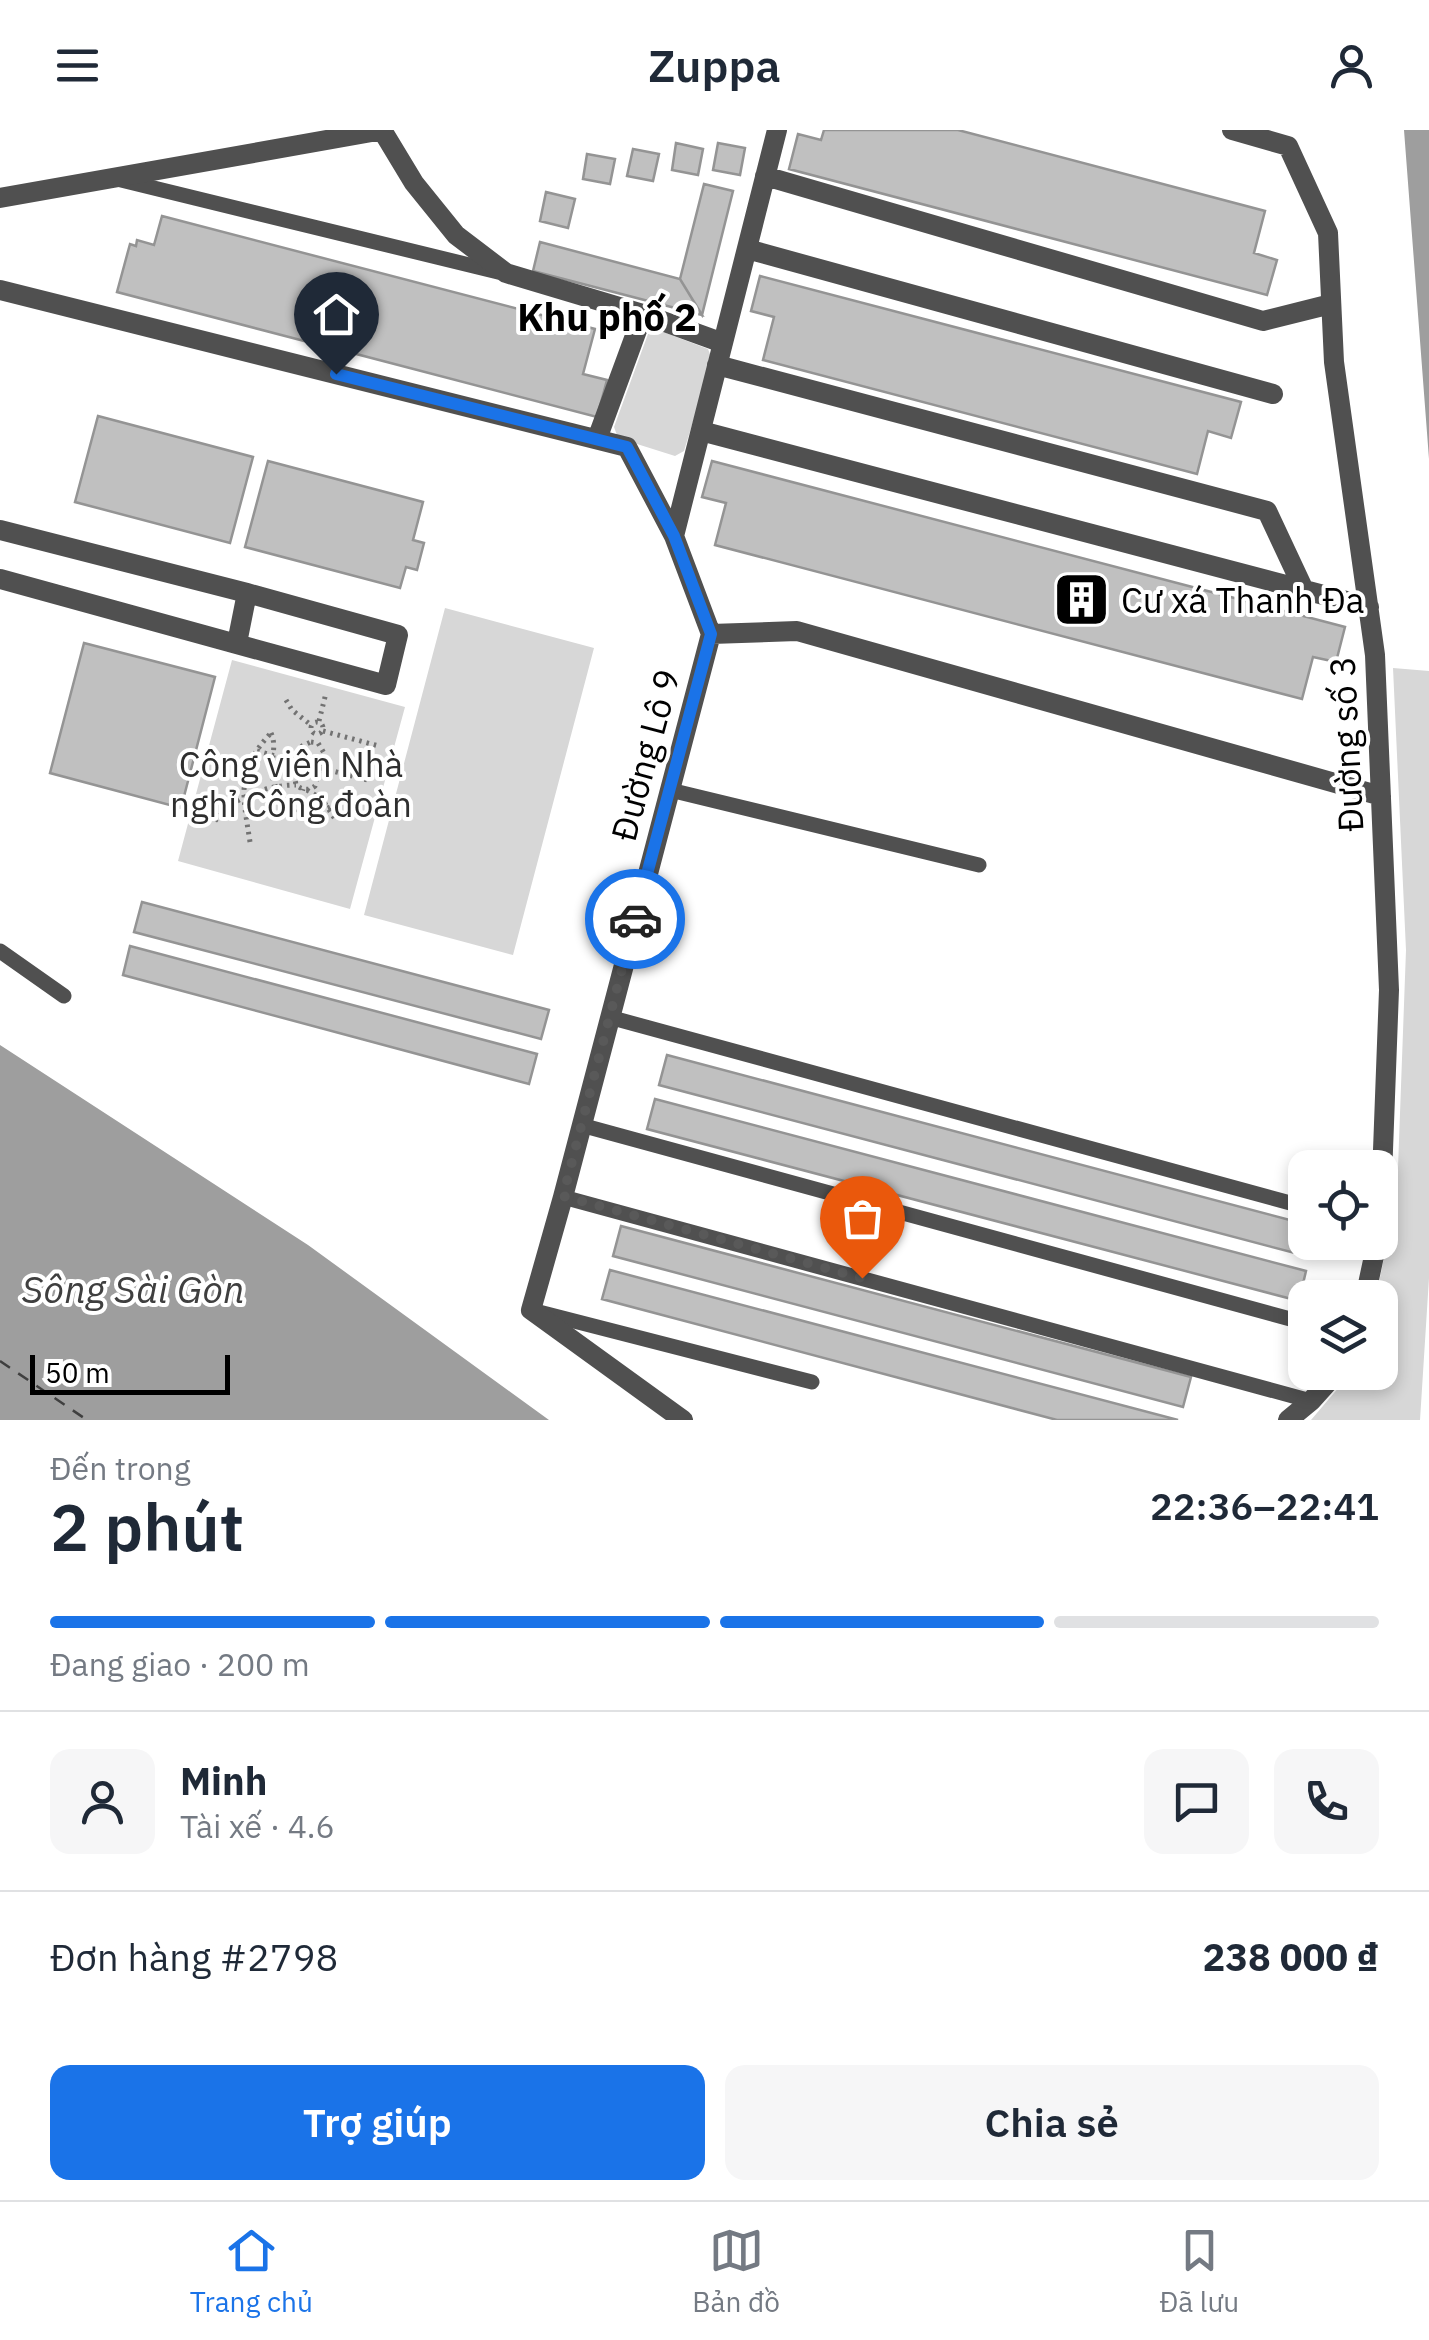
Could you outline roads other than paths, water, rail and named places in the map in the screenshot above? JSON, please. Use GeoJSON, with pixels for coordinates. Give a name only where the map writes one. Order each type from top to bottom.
{"type":"FeatureCollection","features":[{"type":"Feature","properties":{"kind":"street"},"geometry":{"type":"LineString","coordinates":[[0,198],[382,130],[414,183],[456,235],[506,274],[643,314],[723,343]]}},
{"type":"Feature","properties":{"kind":"street"},"geometry":{"type":"LineString","coordinates":[[674,536],[777,130]]}},
{"type":"Feature","properties":{"kind":"street","name":"Đường số 3"},"geometry":{"type":"LineString","coordinates":[[1232,130],[1288,146],[1328,233],[1334,362],[1375,654],[1389,990],[1383,1150]]}},
{"type":"Feature","properties":{"kind":"street"},"geometry":{"type":"LineString","coordinates":[[765,176],[1263,321],[1332,304]]}},
{"type":"Feature","properties":{"kind":"street"},"geometry":{"type":"LineString","coordinates":[[747,250],[1273,394]]}},
{"type":"Feature","properties":{"kind":"street","name":"Đường Lô 9"},"geometry":{"type":"LineString","coordinates":[[0,290],[627,447],[674,536],[711,634],[531,1310]]}},
{"type":"Feature","properties":{"kind":"street"},"geometry":{"type":"LineString","coordinates":[[597,440],[643,314]]}},
{"type":"Feature","properties":{"kind":"street"},"geometry":{"type":"LineString","coordinates":[[717,365],[1267,511],[1304,590]]}},
{"type":"Feature","properties":{"kind":"street"},"geometry":{"type":"LineString","coordinates":[[701,432],[1369,607]]}},
{"type":"Feature","properties":{"kind":"street"},"geometry":{"type":"LineString","coordinates":[[0,530],[398,635],[386,686],[0,579]]}},
{"type":"Feature","properties":{"kind":"street"},"geometry":{"type":"LineString","coordinates":[[237,643],[247,593]]}},
{"type":"Feature","properties":{"kind":"street"},"geometry":{"type":"LineString","coordinates":[[711,634],[798,632],[1381,796]]}},
{"type":"Feature","properties":{"kind":"street"},"geometry":{"type":"LineString","coordinates":[[531,1310],[683,1420]]}},
{"type":"Feature","properties":{"kind":"street"},"geometry":{"type":"LineString","coordinates":[[1288,1420],[1321,1390]]}},
{"type":"Feature","properties":{"kind":"lane"},"geometry":{"type":"LineString","coordinates":[[114,178],[506,274]]}},
{"type":"Feature","properties":{"kind":"lane"},"geometry":{"type":"LineString","coordinates":[[670,790],[978,865]]}},
{"type":"Feature","properties":{"kind":"lane"},"geometry":{"type":"LineString","coordinates":[[0,951],[64,996]]}},
{"type":"Feature","properties":{"kind":"lane"},"geometry":{"type":"LineString","coordinates":[[609,1017],[1288,1201]]}},
{"type":"Feature","properties":{"kind":"lane"},"geometry":{"type":"LineString","coordinates":[[581,1125],[1288,1318]]}},
{"type":"Feature","properties":{"kind":"lane"},"geometry":{"type":"LineString","coordinates":[[563,1196],[1310,1402]]}},
{"type":"Feature","properties":{"kind":"lane"},"geometry":{"type":"LineString","coordinates":[[531,1310],[812,1382]]}},
{"type":"Feature","properties":{"kind":"water"},"geometry":{"type":"Polygon","coordinates":[[[1404,130],[1429,130],[1429,459],[1404,130]]]}},
{"type":"Feature","properties":{"kind":"water","name":"Sông Sài Gòn"},"geometry":{"type":"Polygon","coordinates":[[[0,1045],[308,1245],[549,1420],[0,1420],[0,1045]]]}},
{"type":"Feature","properties":{"kind":"place","name":"Cư xá Thanh Đa"},"geometry":{"type":"Point","coordinates":[1082,600]}},
{"type":"Feature","properties":{"kind":"district","name":"Khu phố 2"},"geometry":{"type":"Point","coordinates":[607,316]}},
{"type":"Feature","properties":{"kind":"park label","name":"Công viên Nhà nghỉ Công đoàn"},"geometry":{"type":"Point","coordinates":[291,784]}}]}
